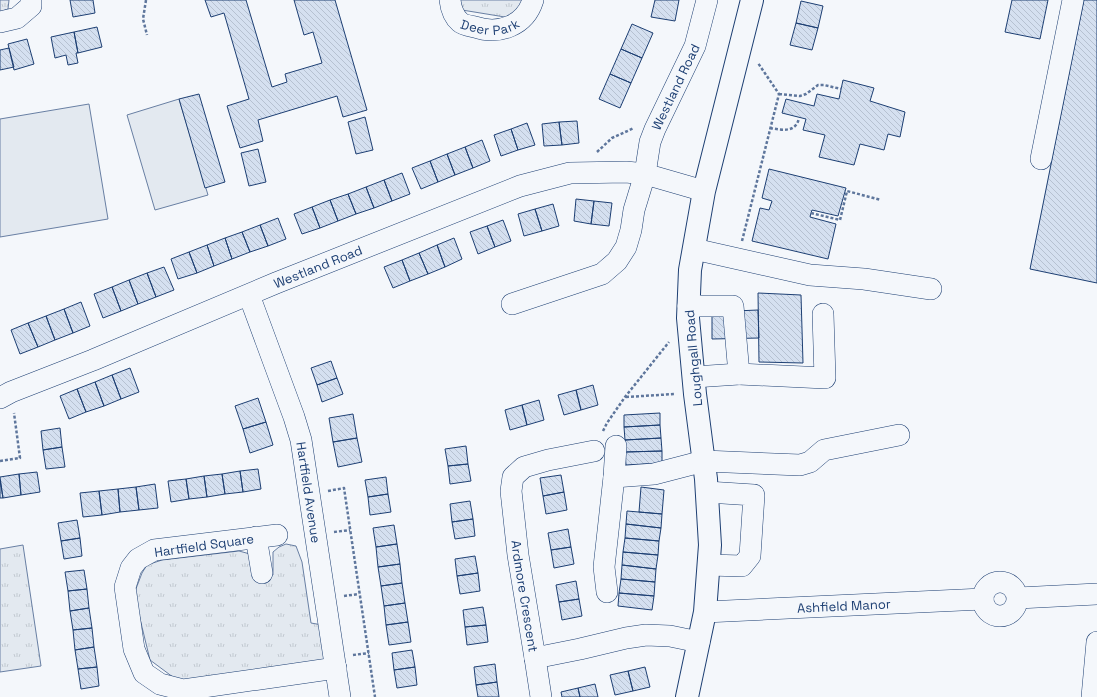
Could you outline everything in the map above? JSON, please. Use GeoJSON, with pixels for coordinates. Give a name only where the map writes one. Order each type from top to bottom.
{"type":"FeatureCollection","features":[{"type":"Feature","properties":{"kind":"main road","name":"Loughgall Road"},"geometry":{"type":"LineString","coordinates":[[687,697],[705,612],[710,546],[704,460],[694,385],[688,312],[690,270],[704,191],[752,0]]}},
{"type":"Feature","properties":{"kind":"street"},"geometry":{"type":"LineString","coordinates":[[0,22],[17,18],[31,6],[31,0]]}},
{"type":"Feature","properties":{"kind":"street","name":"Deer Park"},"geometry":{"type":"LineString","coordinates":[[450,0],[452,11],[461,24],[480,29],[503,29],[520,21],[533,0]]}},
{"type":"Feature","properties":{"kind":"street","name":"Westland Road"},"geometry":{"type":"LineString","coordinates":[[645,174],[650,142],[694,46],[707,0]]}},
{"type":"Feature","properties":{"kind":"street"},"geometry":{"type":"LineString","coordinates":[[1041,160],[1074,0]]}},
{"type":"Feature","properties":{"kind":"street","name":"Westland Road"},"geometry":{"type":"LineString","coordinates":[[5,395],[520,186],[570,173],[626,172],[645,174],[704,191]]}},
{"type":"Feature","properties":{"kind":"street"},"geometry":{"type":"LineString","coordinates":[[512,304],[602,274],[617,261],[626,247],[631,230],[634,210],[645,174]]}},
{"type":"Feature","properties":{"kind":"street"},"geometry":{"type":"LineString","coordinates":[[694,249],[810,275],[864,279],[931,288]]}},
{"type":"Feature","properties":{"kind":"street","name":"Hartfield Avenue"},"geometry":{"type":"LineString","coordinates":[[249,295],[301,440],[340,697]]}},
{"type":"Feature","properties":{"kind":"street"},"geometry":{"type":"LineString","coordinates":[[688,312],[733,306],[739,374]]}},
{"type":"Feature","properties":{"kind":"street"},"geometry":{"type":"LineString","coordinates":[[694,385],[739,374],[825,378],[823,314]]}},
{"type":"Feature","properties":{"kind":"street"},"geometry":{"type":"LineString","coordinates":[[614,477],[654,474],[704,460],[800,465],[810,462],[824,450],[899,435]]}},
{"type":"Feature","properties":{"kind":"street"},"geometry":{"type":"LineString","coordinates":[[606,592],[604,567],[616,446]]}},
{"type":"Feature","properties":{"kind":"street","name":"Ardmore Crescent"},"geometry":{"type":"LineString","coordinates":[[594,451],[548,460],[524,467],[513,477],[511,491],[518,555],[535,658],[646,635],[670,636],[699,642]]}},
{"type":"Feature","properties":{"kind":"street"},"geometry":{"type":"LineString","coordinates":[[707,492],[754,495],[750,556],[742,566],[709,565]]}},
{"type":"Feature","properties":{"kind":"street","name":"Hartfield Square"},"geometry":{"type":"LineString","coordinates":[[277,534],[154,550],[138,559],[131,568],[125,587],[134,649],[144,673],[160,684],[183,690],[336,668]]}},
{"type":"Feature","properties":{"kind":"street"},"geometry":{"type":"LineString","coordinates":[[256,537],[262,573]]}},
{"type":"Feature","properties":{"kind":"street","name":"Ashfield Manor"},"geometry":{"type":"LineString","coordinates":[[705,612],[983,599],[987,588],[997,582],[1003,582],[1013,587],[1017,592],[1018,598],[1097,594]]}},
{"type":"Feature","properties":{"kind":"street"},"geometry":{"type":"LineString","coordinates":[[1092,697],[1097,642]]}},
{"type":"Feature","properties":{"kind":"street"},"geometry":{"type":"LineString","coordinates":[[535,658],[541,697]]}},
{"type":"Feature","properties":{"kind":"path"},"geometry":{"type":"LineString","coordinates":[[146,0],[143,19],[148,35]]}},
{"type":"Feature","properties":{"kind":"path"},"geometry":{"type":"LineString","coordinates":[[737,258],[779,94],[753,56],[740,52]]}},
{"type":"Feature","properties":{"kind":"path"},"geometry":{"type":"LineString","coordinates":[[779,94],[800,96],[806,94],[818,85],[841,89]]}},
{"type":"Feature","properties":{"kind":"path"},"geometry":{"type":"LineString","coordinates":[[770,128],[786,130],[793,128],[798,123],[799,118]]}},
{"type":"Feature","properties":{"kind":"path"},"geometry":{"type":"LineString","coordinates":[[589,173],[596,153],[612,138],[642,126],[655,129]]}},
{"type":"Feature","properties":{"kind":"path"},"geometry":{"type":"LineString","coordinates":[[811,213],[840,220],[847,191],[881,200]]}},
{"type":"Feature","properties":{"kind":"path"},"geometry":{"type":"LineString","coordinates":[[594,451],[607,423],[688,312]]}},
{"type":"Feature","properties":{"kind":"path"},"geometry":{"type":"LineString","coordinates":[[625,397],[694,385]]}},
{"type":"Feature","properties":{"kind":"path"},"geometry":{"type":"LineString","coordinates":[[0,461],[20,458],[5,395]]}},
{"type":"Feature","properties":{"kind":"path"},"geometry":{"type":"LineString","coordinates":[[310,494],[344,488],[375,697]]}},
{"type":"Feature","properties":{"kind":"green space"},"geometry":{"type":"Polygon","coordinates":[[[0,0],[9,0],[8,9],[0,12],[0,0]]]}},
{"type":"Feature","properties":{"kind":"green space"},"geometry":{"type":"Polygon","coordinates":[[[460,0],[524,0],[511,18],[462,10],[460,0]]]}},
{"type":"Feature","properties":{"kind":"green space"},"geometry":{"type":"Polygon","coordinates":[[[179,99],[208,195],[155,210],[127,115],[179,99]]]}},
{"type":"Feature","properties":{"kind":"green space"},"geometry":{"type":"Polygon","coordinates":[[[89,104],[108,219],[0,237],[0,119],[89,104]]]}},
{"type":"Feature","properties":{"kind":"green space"},"geometry":{"type":"Polygon","coordinates":[[[286,544],[296,546],[302,562],[311,623],[328,626],[330,644],[321,667],[185,686],[150,660],[134,594],[142,573],[147,565],[162,560],[239,551],[250,554],[255,576],[273,575],[273,552],[286,544]]]}},
{"type":"Feature","properties":{"kind":"green space"},"geometry":{"type":"Polygon","coordinates":[[[23,545],[41,666],[0,672],[0,549],[23,545]]]}},
{"type":"Feature","properties":{"kind":"building"},"geometry":{"type":"Polygon","coordinates":[[[70,0],[93,0],[95,13],[73,17],[70,0]]]}},
{"type":"Feature","properties":{"kind":"building"},"geometry":{"type":"Polygon","coordinates":[[[205,0],[246,0],[272,87],[287,82],[285,74],[322,63],[313,32],[304,35],[294,0],[335,0],[367,110],[343,117],[337,96],[258,120],[263,141],[240,148],[227,106],[249,99],[224,13],[211,17],[205,0]]]}},
{"type":"Feature","properties":{"kind":"building"},"geometry":{"type":"Polygon","coordinates":[[[655,0],[679,0],[675,21],[651,17],[655,0]]]}},
{"type":"Feature","properties":{"kind":"building"},"geometry":{"type":"Polygon","coordinates":[[[1012,0],[1048,0],[1040,39],[1005,32],[1012,0]]]}},
{"type":"Feature","properties":{"kind":"building"},"geometry":{"type":"Polygon","coordinates":[[[1084,0],[1097,0],[1097,283],[1030,269],[1084,0]]]}},
{"type":"Feature","properties":{"kind":"building"},"geometry":{"type":"Polygon","coordinates":[[[801,1],[823,6],[818,28],[796,23],[801,1]]]}},
{"type":"Feature","properties":{"kind":"building"},"geometry":{"type":"Polygon","coordinates":[[[796,23],[818,28],[812,50],[790,45],[796,23]]]}},
{"type":"Feature","properties":{"kind":"building"},"geometry":{"type":"Polygon","coordinates":[[[632,24],[653,33],[642,58],[621,49],[632,24]]]}},
{"type":"Feature","properties":{"kind":"building"},"geometry":{"type":"Polygon","coordinates":[[[97,27],[102,47],[78,53],[74,32],[97,27]]]}},
{"type":"Feature","properties":{"kind":"building"},"geometry":{"type":"Polygon","coordinates":[[[74,32],[78,53],[76,53],[78,63],[68,65],[66,55],[55,58],[51,37],[74,32]]]}},
{"type":"Feature","properties":{"kind":"building"},"geometry":{"type":"Polygon","coordinates":[[[27,39],[34,64],[14,70],[8,44],[27,39]]]}},
{"type":"Feature","properties":{"kind":"building"},"geometry":{"type":"Polygon","coordinates":[[[9,48],[14,67],[0,70],[0,50],[9,48]]]}},
{"type":"Feature","properties":{"kind":"building"},"geometry":{"type":"Polygon","coordinates":[[[621,49],[642,58],[631,83],[610,74],[621,49]]]}},
{"type":"Feature","properties":{"kind":"building"},"geometry":{"type":"Polygon","coordinates":[[[610,74],[631,83],[620,108],[599,99],[610,74]]]}},
{"type":"Feature","properties":{"kind":"building"},"geometry":{"type":"Polygon","coordinates":[[[843,80],[874,88],[870,101],[905,112],[900,137],[888,134],[884,150],[860,144],[854,165],[819,157],[825,135],[803,130],[806,119],[782,113],[786,99],[814,106],[817,94],[839,99],[843,80]]]}},
{"type":"Feature","properties":{"kind":"building"},"geometry":{"type":"Polygon","coordinates":[[[199,94],[225,182],[205,188],[179,99],[199,94]]]}},
{"type":"Feature","properties":{"kind":"building"},"geometry":{"type":"Polygon","coordinates":[[[365,117],[373,150],[356,154],[348,122],[365,117]]]}},
{"type":"Feature","properties":{"kind":"building"},"geometry":{"type":"Polygon","coordinates":[[[577,121],[579,143],[562,145],[559,122],[577,121]]]}},
{"type":"Feature","properties":{"kind":"building"},"geometry":{"type":"Polygon","coordinates":[[[559,122],[562,145],[544,146],[542,124],[559,122]]]}},
{"type":"Feature","properties":{"kind":"building"},"geometry":{"type":"Polygon","coordinates":[[[527,123],[535,145],[518,150],[511,129],[527,123]]]}},
{"type":"Feature","properties":{"kind":"building"},"geometry":{"type":"Polygon","coordinates":[[[511,129],[518,150],[501,156],[494,135],[511,129]]]}},
{"type":"Feature","properties":{"kind":"building"},"geometry":{"type":"Polygon","coordinates":[[[482,140],[490,161],[473,168],[465,147],[482,140]]]}},
{"type":"Feature","properties":{"kind":"building"},"geometry":{"type":"Polygon","coordinates":[[[465,147],[473,168],[455,175],[447,154],[465,147]]]}},
{"type":"Feature","properties":{"kind":"building"},"geometry":{"type":"Polygon","coordinates":[[[258,149],[266,182],[249,186],[241,153],[258,149]]]}},
{"type":"Feature","properties":{"kind":"building"},"geometry":{"type":"Polygon","coordinates":[[[447,154],[455,175],[438,182],[430,161],[447,154]]]}},
{"type":"Feature","properties":{"kind":"building"},"geometry":{"type":"Polygon","coordinates":[[[430,161],[438,182],[421,189],[412,168],[430,161]]]}},
{"type":"Feature","properties":{"kind":"building"},"geometry":{"type":"Polygon","coordinates":[[[769,169],[846,188],[838,216],[812,210],[811,213],[810,217],[836,224],[828,259],[752,241],[760,208],[769,210],[772,201],[762,198],[769,169]]]}},
{"type":"Feature","properties":{"kind":"building"},"geometry":{"type":"Polygon","coordinates":[[[402,173],[410,194],[392,201],[384,180],[402,173]]]}},
{"type":"Feature","properties":{"kind":"building"},"geometry":{"type":"Polygon","coordinates":[[[384,180],[392,201],[374,208],[366,187],[384,180]]]}},
{"type":"Feature","properties":{"kind":"building"},"geometry":{"type":"Polygon","coordinates":[[[366,187],[374,208],[356,214],[348,194],[366,187]]]}},
{"type":"Feature","properties":{"kind":"building"},"geometry":{"type":"Polygon","coordinates":[[[348,194],[356,214],[338,221],[330,200],[348,194]]]}},
{"type":"Feature","properties":{"kind":"building"},"geometry":{"type":"Polygon","coordinates":[[[576,199],[594,201],[591,224],[574,221],[576,199]]]}},
{"type":"Feature","properties":{"kind":"building"},"geometry":{"type":"Polygon","coordinates":[[[330,200],[338,221],[320,228],[312,207],[330,200]]]}},
{"type":"Feature","properties":{"kind":"building"},"geometry":{"type":"Polygon","coordinates":[[[594,201],[612,203],[609,226],[591,224],[594,201]]]}},
{"type":"Feature","properties":{"kind":"building"},"geometry":{"type":"Polygon","coordinates":[[[553,204],[559,226],[542,231],[535,209],[553,204]]]}},
{"type":"Feature","properties":{"kind":"building"},"geometry":{"type":"Polygon","coordinates":[[[312,207],[320,228],[302,234],[294,214],[312,207]]]}},
{"type":"Feature","properties":{"kind":"building"},"geometry":{"type":"Polygon","coordinates":[[[535,209],[542,231],[524,236],[518,214],[535,209]]]}},
{"type":"Feature","properties":{"kind":"building"},"geometry":{"type":"Polygon","coordinates":[[[278,218],[286,239],[268,246],[260,225],[278,218]]]}},
{"type":"Feature","properties":{"kind":"building"},"geometry":{"type":"Polygon","coordinates":[[[503,220],[511,241],[495,247],[487,226],[503,220]]]}},
{"type":"Feature","properties":{"kind":"building"},"geometry":{"type":"Polygon","coordinates":[[[260,225],[268,246],[250,252],[242,232],[260,225]]]}},
{"type":"Feature","properties":{"kind":"building"},"geometry":{"type":"Polygon","coordinates":[[[487,226],[495,247],[478,254],[470,232],[487,226]]]}},
{"type":"Feature","properties":{"kind":"building"},"geometry":{"type":"Polygon","coordinates":[[[242,232],[250,252],[232,259],[225,238],[242,232]]]}},
{"type":"Feature","properties":{"kind":"building"},"geometry":{"type":"Polygon","coordinates":[[[225,238],[232,259],[214,266],[207,245],[225,238]]]}},
{"type":"Feature","properties":{"kind":"building"},"geometry":{"type":"Polygon","coordinates":[[[454,238],[462,259],[445,267],[437,245],[454,238]]]}},
{"type":"Feature","properties":{"kind":"building"},"geometry":{"type":"Polygon","coordinates":[[[207,245],[214,266],[197,273],[189,252],[207,245]]]}},
{"type":"Feature","properties":{"kind":"building"},"geometry":{"type":"Polygon","coordinates":[[[437,245],[445,267],[428,274],[419,253],[437,245]]]}},
{"type":"Feature","properties":{"kind":"building"},"geometry":{"type":"Polygon","coordinates":[[[189,252],[197,273],[178,279],[171,259],[189,252]]]}},
{"type":"Feature","properties":{"kind":"building"},"geometry":{"type":"Polygon","coordinates":[[[419,253],[428,274],[410,281],[402,260],[419,253]]]}},
{"type":"Feature","properties":{"kind":"building"},"geometry":{"type":"Polygon","coordinates":[[[402,260],[410,281],[393,288],[384,267],[402,260]]]}},
{"type":"Feature","properties":{"kind":"building"},"geometry":{"type":"Polygon","coordinates":[[[164,267],[174,290],[156,297],[147,273],[164,267]]]}},
{"type":"Feature","properties":{"kind":"building"},"geometry":{"type":"Polygon","coordinates":[[[147,273],[156,297],[138,304],[129,280],[147,273]]]}},
{"type":"Feature","properties":{"kind":"building"},"geometry":{"type":"Polygon","coordinates":[[[129,280],[138,304],[121,311],[112,287],[129,280]]]}},
{"type":"Feature","properties":{"kind":"building"},"geometry":{"type":"Polygon","coordinates":[[[112,287],[121,311],[103,318],[94,294],[112,287]]]}},
{"type":"Feature","properties":{"kind":"building"},"geometry":{"type":"Polygon","coordinates":[[[758,293],[801,295],[803,363],[759,362],[758,293]]]}},
{"type":"Feature","properties":{"kind":"building"},"geometry":{"type":"Polygon","coordinates":[[[81,302],[90,326],[73,333],[64,309],[81,302]]]}},
{"type":"Feature","properties":{"kind":"building"},"geometry":{"type":"Polygon","coordinates":[[[64,309],[73,333],[55,340],[46,316],[64,309]]]}},
{"type":"Feature","properties":{"kind":"building"},"geometry":{"type":"Polygon","coordinates":[[[758,310],[759,338],[712,339],[712,312],[758,310]]]}},
{"type":"Feature","properties":{"kind":"building"},"geometry":{"type":"Polygon","coordinates":[[[46,316],[55,340],[38,347],[28,323],[46,316]]]}},
{"type":"Feature","properties":{"kind":"building"},"geometry":{"type":"Polygon","coordinates":[[[28,323],[38,347],[20,354],[11,330],[28,323]]]}},
{"type":"Feature","properties":{"kind":"building"},"geometry":{"type":"Polygon","coordinates":[[[331,361],[337,378],[317,385],[311,368],[331,361]]]}},
{"type":"Feature","properties":{"kind":"building"},"geometry":{"type":"Polygon","coordinates":[[[130,368],[139,392],[121,399],[112,375],[130,368]]]}},
{"type":"Feature","properties":{"kind":"building"},"geometry":{"type":"Polygon","coordinates":[[[112,375],[121,399],[104,406],[95,382],[112,375]]]}},
{"type":"Feature","properties":{"kind":"building"},"geometry":{"type":"Polygon","coordinates":[[[337,378],[343,394],[322,402],[317,385],[337,378]]]}},
{"type":"Feature","properties":{"kind":"building"},"geometry":{"type":"Polygon","coordinates":[[[95,382],[104,406],[86,412],[77,389],[95,382]]]}},
{"type":"Feature","properties":{"kind":"building"},"geometry":{"type":"Polygon","coordinates":[[[593,385],[598,405],[581,410],[576,390],[593,385]]]}},
{"type":"Feature","properties":{"kind":"building"},"geometry":{"type":"Polygon","coordinates":[[[77,389],[86,412],[69,419],[60,396],[77,389]]]}},
{"type":"Feature","properties":{"kind":"building"},"geometry":{"type":"Polygon","coordinates":[[[576,390],[581,410],[564,415],[558,395],[576,390]]]}},
{"type":"Feature","properties":{"kind":"building"},"geometry":{"type":"Polygon","coordinates":[[[258,398],[266,422],[243,429],[235,406],[258,398]]]}},
{"type":"Feature","properties":{"kind":"building"},"geometry":{"type":"Polygon","coordinates":[[[539,400],[544,420],[527,425],[522,405],[539,400]]]}},
{"type":"Feature","properties":{"kind":"building"},"geometry":{"type":"Polygon","coordinates":[[[522,405],[527,425],[510,430],[505,410],[522,405]]]}},
{"type":"Feature","properties":{"kind":"building"},"geometry":{"type":"Polygon","coordinates":[[[660,413],[660,425],[624,427],[624,415],[660,413]]]}},
{"type":"Feature","properties":{"kind":"building"},"geometry":{"type":"Polygon","coordinates":[[[353,414],[357,438],[333,442],[329,418],[353,414]]]}},
{"type":"Feature","properties":{"kind":"building"},"geometry":{"type":"Polygon","coordinates":[[[266,422],[273,445],[250,453],[243,429],[266,422]]]}},
{"type":"Feature","properties":{"kind":"building"},"geometry":{"type":"Polygon","coordinates":[[[660,425],[661,438],[625,440],[624,427],[660,425]]]}},
{"type":"Feature","properties":{"kind":"building"},"geometry":{"type":"Polygon","coordinates":[[[60,428],[62,447],[43,450],[41,431],[60,428]]]}},
{"type":"Feature","properties":{"kind":"building"},"geometry":{"type":"Polygon","coordinates":[[[357,438],[362,462],[338,467],[333,442],[357,438]]]}},
{"type":"Feature","properties":{"kind":"building"},"geometry":{"type":"Polygon","coordinates":[[[661,438],[662,451],[625,452],[625,440],[661,438]]]}},
{"type":"Feature","properties":{"kind":"building"},"geometry":{"type":"Polygon","coordinates":[[[466,446],[468,464],[448,466],[445,449],[466,446]]]}},
{"type":"Feature","properties":{"kind":"building"},"geometry":{"type":"Polygon","coordinates":[[[62,447],[65,467],[46,469],[43,450],[62,447]]]}},
{"type":"Feature","properties":{"kind":"building"},"geometry":{"type":"Polygon","coordinates":[[[662,451],[662,463],[626,465],[625,452],[662,451]]]}},
{"type":"Feature","properties":{"kind":"building"},"geometry":{"type":"Polygon","coordinates":[[[468,464],[471,481],[450,484],[448,466],[468,464]]]}},
{"type":"Feature","properties":{"kind":"building"},"geometry":{"type":"Polygon","coordinates":[[[258,469],[261,489],[243,492],[240,471],[258,469]]]}},
{"type":"Feature","properties":{"kind":"building"},"geometry":{"type":"Polygon","coordinates":[[[240,471],[243,492],[225,494],[222,474],[240,471]]]}},
{"type":"Feature","properties":{"kind":"building"},"geometry":{"type":"Polygon","coordinates":[[[37,472],[40,492],[21,495],[19,474],[37,472]]]}},
{"type":"Feature","properties":{"kind":"building"},"geometry":{"type":"Polygon","coordinates":[[[19,474],[21,495],[3,498],[0,477],[19,474]]]}},
{"type":"Feature","properties":{"kind":"building"},"geometry":{"type":"Polygon","coordinates":[[[222,474],[225,494],[207,497],[204,476],[222,474]]]}},
{"type":"Feature","properties":{"kind":"building"},"geometry":{"type":"Polygon","coordinates":[[[561,475],[564,492],[543,496],[540,478],[561,475]]]}},
{"type":"Feature","properties":{"kind":"building"},"geometry":{"type":"Polygon","coordinates":[[[204,476],[207,497],[189,499],[186,479],[204,476]]]}},
{"type":"Feature","properties":{"kind":"building"},"geometry":{"type":"Polygon","coordinates":[[[386,477],[388,494],[368,497],[365,480],[386,477]]]}},
{"type":"Feature","properties":{"kind":"building"},"geometry":{"type":"Polygon","coordinates":[[[186,479],[189,499],[171,502],[168,481],[186,479]]]}},
{"type":"Feature","properties":{"kind":"building"},"geometry":{"type":"Polygon","coordinates":[[[0,480],[3,498],[0,498],[0,480]]]}},
{"type":"Feature","properties":{"kind":"building"},"geometry":{"type":"Polygon","coordinates":[[[155,484],[158,508],[139,510],[136,487],[155,484]]]}},
{"type":"Feature","properties":{"kind":"building"},"geometry":{"type":"Polygon","coordinates":[[[136,487],[139,510],[120,512],[118,489],[136,487]]]}},
{"type":"Feature","properties":{"kind":"building"},"geometry":{"type":"Polygon","coordinates":[[[641,487],[664,490],[662,514],[639,512],[641,487]]]}},
{"type":"Feature","properties":{"kind":"building"},"geometry":{"type":"Polygon","coordinates":[[[118,489],[120,512],[102,515],[99,491],[118,489]]]}},
{"type":"Feature","properties":{"kind":"building"},"geometry":{"type":"Polygon","coordinates":[[[99,491],[102,515],[83,517],[80,493],[99,491]]]}},
{"type":"Feature","properties":{"kind":"building"},"geometry":{"type":"Polygon","coordinates":[[[564,492],[567,510],[546,514],[543,496],[564,492]]]}},
{"type":"Feature","properties":{"kind":"building"},"geometry":{"type":"Polygon","coordinates":[[[388,494],[391,512],[370,515],[368,497],[388,494]]]}},
{"type":"Feature","properties":{"kind":"building"},"geometry":{"type":"Polygon","coordinates":[[[470,501],[473,519],[452,522],[450,504],[470,501]]]}},
{"type":"Feature","properties":{"kind":"building"},"geometry":{"type":"Polygon","coordinates":[[[627,511],[662,514],[661,528],[626,524],[627,511]]]}},
{"type":"Feature","properties":{"kind":"building"},"geometry":{"type":"Polygon","coordinates":[[[473,519],[475,536],[455,539],[452,522],[473,519]]]}},
{"type":"Feature","properties":{"kind":"building"},"geometry":{"type":"Polygon","coordinates":[[[77,520],[80,538],[61,541],[58,523],[77,520]]]}},
{"type":"Feature","properties":{"kind":"building"},"geometry":{"type":"Polygon","coordinates":[[[626,524],[661,528],[659,541],[625,538],[626,524]]]}},
{"type":"Feature","properties":{"kind":"building"},"geometry":{"type":"Polygon","coordinates":[[[394,525],[397,544],[376,547],[373,528],[394,525]]]}},
{"type":"Feature","properties":{"kind":"building"},"geometry":{"type":"Polygon","coordinates":[[[568,529],[571,547],[551,550],[548,533],[568,529]]]}},
{"type":"Feature","properties":{"kind":"building"},"geometry":{"type":"Polygon","coordinates":[[[80,538],[82,556],[64,559],[61,541],[80,538]]]}},
{"type":"Feature","properties":{"kind":"building"},"geometry":{"type":"Polygon","coordinates":[[[625,538],[659,541],[658,555],[623,552],[625,538]]]}},
{"type":"Feature","properties":{"kind":"building"},"geometry":{"type":"Polygon","coordinates":[[[397,544],[400,564],[378,567],[376,547],[397,544]]]}},
{"type":"Feature","properties":{"kind":"building"},"geometry":{"type":"Polygon","coordinates":[[[571,547],[574,564],[554,568],[551,550],[571,547]]]}},
{"type":"Feature","properties":{"kind":"building"},"geometry":{"type":"Polygon","coordinates":[[[623,552],[658,555],[656,569],[622,565],[623,552]]]}},
{"type":"Feature","properties":{"kind":"building"},"geometry":{"type":"Polygon","coordinates":[[[475,556],[478,573],[457,576],[455,559],[475,556]]]}},
{"type":"Feature","properties":{"kind":"building"},"geometry":{"type":"Polygon","coordinates":[[[400,564],[402,583],[381,586],[378,567],[400,564]]]}},
{"type":"Feature","properties":{"kind":"building"},"geometry":{"type":"Polygon","coordinates":[[[622,565],[656,569],[655,582],[621,579],[622,565]]]}},
{"type":"Feature","properties":{"kind":"building"},"geometry":{"type":"Polygon","coordinates":[[[84,570],[87,589],[68,591],[65,572],[84,570]]]}},
{"type":"Feature","properties":{"kind":"building"},"geometry":{"type":"Polygon","coordinates":[[[478,573],[480,591],[460,594],[457,576],[478,573]]]}},
{"type":"Feature","properties":{"kind":"building"},"geometry":{"type":"Polygon","coordinates":[[[621,579],[655,582],[654,596],[619,593],[621,579]]]}},
{"type":"Feature","properties":{"kind":"building"},"geometry":{"type":"Polygon","coordinates":[[[576,581],[579,599],[559,602],[556,585],[576,581]]]}},
{"type":"Feature","properties":{"kind":"building"},"geometry":{"type":"Polygon","coordinates":[[[402,583],[405,603],[384,606],[381,586],[402,583]]]}},
{"type":"Feature","properties":{"kind":"building"},"geometry":{"type":"Polygon","coordinates":[[[87,589],[89,608],[70,611],[68,591],[87,589]]]}},
{"type":"Feature","properties":{"kind":"building"},"geometry":{"type":"Polygon","coordinates":[[[619,593],[654,596],[652,610],[618,606],[619,593]]]}},
{"type":"Feature","properties":{"kind":"building"},"geometry":{"type":"Polygon","coordinates":[[[579,599],[582,616],[562,620],[559,602],[579,599]]]}},
{"type":"Feature","properties":{"kind":"building"},"geometry":{"type":"Polygon","coordinates":[[[405,603],[408,622],[386,625],[384,606],[405,603]]]}},
{"type":"Feature","properties":{"kind":"building"},"geometry":{"type":"Polygon","coordinates":[[[483,607],[486,625],[465,627],[463,610],[483,607]]]}},
{"type":"Feature","properties":{"kind":"building"},"geometry":{"type":"Polygon","coordinates":[[[89,608],[92,628],[73,630],[70,611],[89,608]]]}},
{"type":"Feature","properties":{"kind":"building"},"geometry":{"type":"Polygon","coordinates":[[[408,622],[411,642],[389,645],[386,625],[408,622]]]}},
{"type":"Feature","properties":{"kind":"building"},"geometry":{"type":"Polygon","coordinates":[[[486,625],[488,642],[467,645],[465,627],[486,625]]]}},
{"type":"Feature","properties":{"kind":"building"},"geometry":{"type":"Polygon","coordinates":[[[92,628],[94,647],[75,650],[73,630],[92,628]]]}},
{"type":"Feature","properties":{"kind":"building"},"geometry":{"type":"Polygon","coordinates":[[[94,647],[97,667],[78,669],[75,650],[94,647]]]}},
{"type":"Feature","properties":{"kind":"building"},"geometry":{"type":"Polygon","coordinates":[[[412,650],[415,667],[394,670],[392,653],[412,650]]]}},
{"type":"Feature","properties":{"kind":"building"},"geometry":{"type":"Polygon","coordinates":[[[495,664],[497,682],[476,685],[474,667],[495,664]]]}},
{"type":"Feature","properties":{"kind":"building"},"geometry":{"type":"Polygon","coordinates":[[[97,667],[99,686],[81,689],[78,669],[97,667]]]}},
{"type":"Feature","properties":{"kind":"building"},"geometry":{"type":"Polygon","coordinates":[[[415,667],[417,685],[397,688],[394,670],[415,667]]]}},
{"type":"Feature","properties":{"kind":"building"},"geometry":{"type":"Polygon","coordinates":[[[645,667],[650,687],[633,691],[628,671],[645,667]]]}},
{"type":"Feature","properties":{"kind":"building"},"geometry":{"type":"Polygon","coordinates":[[[628,671],[633,691],[615,695],[610,675],[628,671]]]}},
{"type":"Feature","properties":{"kind":"building"},"geometry":{"type":"Polygon","coordinates":[[[497,682],[499,697],[478,697],[476,685],[497,682]]]}},
{"type":"Feature","properties":{"kind":"building"},"geometry":{"type":"Polygon","coordinates":[[[595,684],[598,697],[580,697],[578,688],[595,684]]]}},
{"type":"Feature","properties":{"kind":"building"},"geometry":{"type":"Polygon","coordinates":[[[578,688],[580,697],[562,697],[561,692],[578,688]]]}}]}
